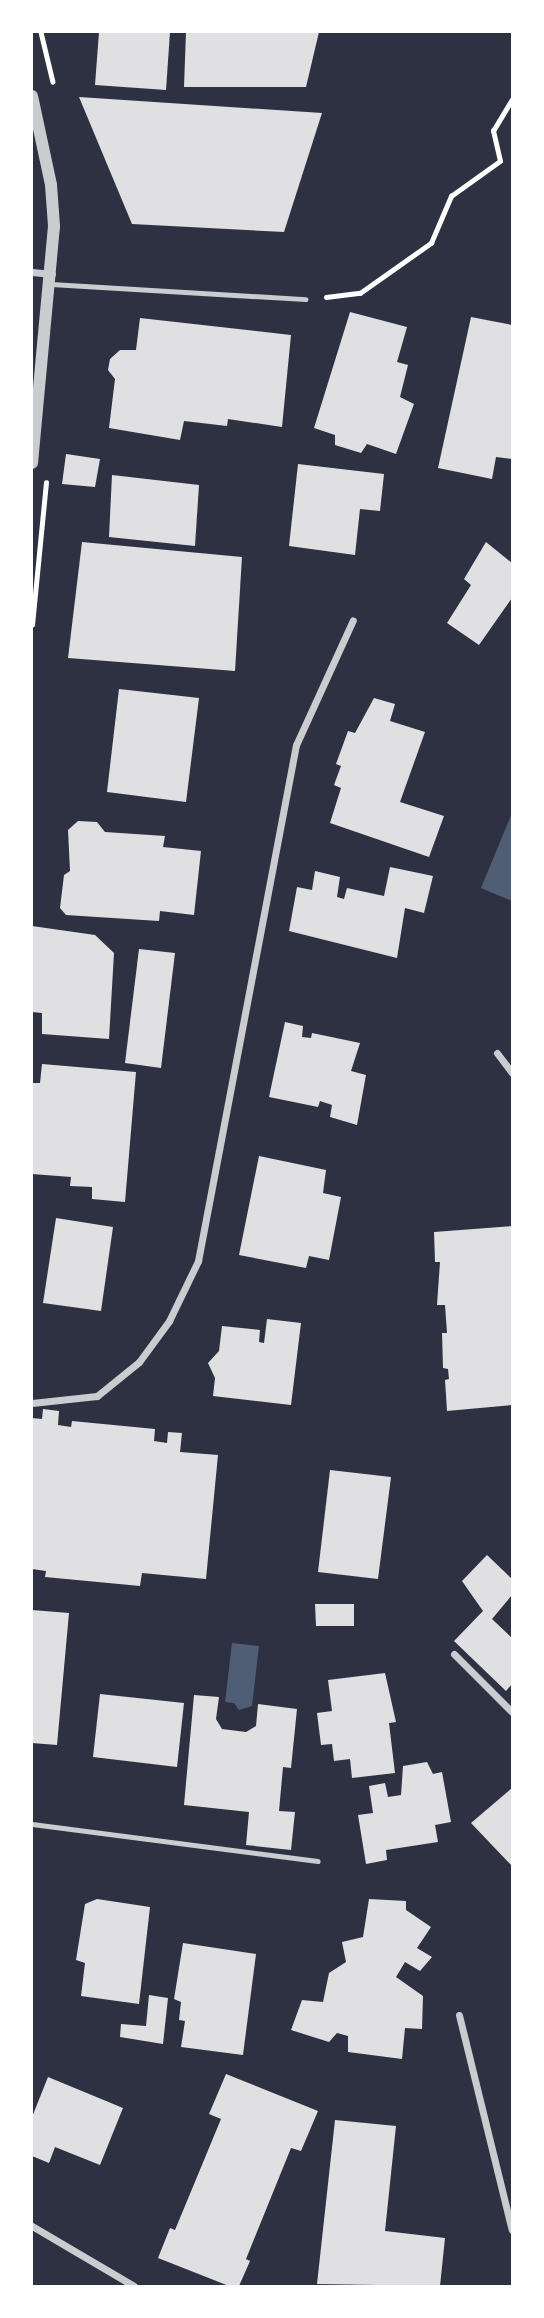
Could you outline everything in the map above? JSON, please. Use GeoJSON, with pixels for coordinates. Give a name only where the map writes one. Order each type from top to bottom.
{"type":"FeatureCollection","features":[{"type":"Feature","properties":{"kind":"street"},"geometry":{"type":"LineString","coordinates":[[32,96],[51,185],[52,279],[32,463]]}},
{"type":"Feature","properties":{"kind":"street"},"geometry":{"type":"LineString","coordinates":[[32,272],[52,279]]}},
{"type":"Feature","properties":{"kind":"street"},"geometry":{"type":"LineString","coordinates":[[32,1403],[97,1396],[139,1362],[169,1321],[198,1261],[296,745],[353,620]]}},
{"type":"Feature","properties":{"kind":"street"},"geometry":{"type":"LineString","coordinates":[[497,1053],[513,1073]]}},
{"type":"Feature","properties":{"kind":"street"},"geometry":{"type":"LineString","coordinates":[[454,1654],[513,1712]]}},
{"type":"Feature","properties":{"kind":"street"},"geometry":{"type":"LineString","coordinates":[[459,2014],[513,2230]]}},
{"type":"Feature","properties":{"kind":"street"},"geometry":{"type":"LineString","coordinates":[[32,2226],[134,2287]]}},
{"type":"Feature","properties":{"kind":"lane"},"geometry":{"type":"LineString","coordinates":[[52,279],[306,299]]}},
{"type":"Feature","properties":{"kind":"lane"},"geometry":{"type":"LineString","coordinates":[[32,1824],[318,1861]]}},
{"type":"Feature","properties":{"kind":"path"},"geometry":{"type":"LineString","coordinates":[[306,299],[360,293],[431,243],[452,196],[500,161],[493,131],[513,99]]}},
{"type":"Feature","properties":{"kind":"water"},"geometry":{"type":"Polygon","coordinates":[[[512,813],[512,901],[481,888],[512,813]]]}},
{"type":"Feature","properties":{"kind":"water"},"geometry":{"type":"Polygon","coordinates":[[[232,1643],[259,1646],[252,1706],[239,1710],[234,1703],[225,1702],[232,1643]]]}},
{"type":"Feature","properties":{"kind":"building"},"geometry":{"type":"Polygon","coordinates":[[[99,32],[170,32],[166,90],[95,85],[99,32]]]}},
{"type":"Feature","properties":{"kind":"building"},"geometry":{"type":"Polygon","coordinates":[[[186,32],[319,32],[306,87],[184,87],[186,32]]]}},
{"type":"Feature","properties":{"kind":"building"},"geometry":{"type":"Polygon","coordinates":[[[79,97],[322,113],[284,232],[132,224],[79,97]]]}},
{"type":"Feature","properties":{"kind":"building"},"geometry":{"type":"Polygon","coordinates":[[[350,312],[407,327],[397,362],[408,365],[400,397],[414,404],[396,454],[367,444],[361,453],[335,445],[335,435],[314,428],[350,312]]]}},
{"type":"Feature","properties":{"kind":"building"},"geometry":{"type":"Polygon","coordinates":[[[471,317],[512,325],[512,459],[496,457],[492,479],[438,468],[471,317]]]}},
{"type":"Feature","properties":{"kind":"building"},"geometry":{"type":"Polygon","coordinates":[[[140,318],[291,335],[282,427],[228,419],[227,426],[184,421],[180,440],[109,428],[115,379],[108,370],[110,359],[120,350],[136,350],[140,318]]]}},
{"type":"Feature","properties":{"kind":"building"},"geometry":{"type":"Polygon","coordinates":[[[66,454],[100,459],[95,487],[62,484],[66,454]]]}},
{"type":"Feature","properties":{"kind":"building"},"geometry":{"type":"Polygon","coordinates":[[[298,464],[384,474],[380,511],[360,509],[355,555],[289,546],[298,464]]]}},
{"type":"Feature","properties":{"kind":"building"},"geometry":{"type":"Polygon","coordinates":[[[112,475],[199,485],[195,546],[109,537],[112,475]]]}},
{"type":"Feature","properties":{"kind":"building"},"geometry":{"type":"Polygon","coordinates":[[[82,542],[242,557],[235,671],[68,658],[82,542]]]}},
{"type":"Feature","properties":{"kind":"building"},"geometry":{"type":"Polygon","coordinates":[[[486,542],[512,563],[512,598],[479,645],[447,623],[471,585],[464,579],[486,542]]]}},
{"type":"Feature","properties":{"kind":"building"},"geometry":{"type":"Polygon","coordinates":[[[119,689],[199,698],[186,802],[107,792],[119,689]]]}},
{"type":"Feature","properties":{"kind":"building"},"geometry":{"type":"Polygon","coordinates":[[[374,698],[395,704],[390,721],[425,732],[400,802],[444,816],[429,857],[330,823],[341,788],[334,785],[341,766],[336,764],[348,731],[355,733],[374,698]]]}},
{"type":"Feature","properties":{"kind":"building"},"geometry":{"type":"Polygon","coordinates":[[[78,821],[97,822],[105,832],[165,836],[163,847],[201,851],[194,915],[160,911],[159,921],[66,915],[60,908],[64,875],[70,871],[68,830],[78,821]]]}},
{"type":"Feature","properties":{"kind":"building"},"geometry":{"type":"Polygon","coordinates":[[[390,867],[433,876],[424,913],[405,908],[397,958],[289,931],[297,887],[312,890],[315,871],[340,877],[337,897],[344,899],[347,888],[384,896],[390,867]]]}},
{"type":"Feature","properties":{"kind":"building"},"geometry":{"type":"Polygon","coordinates":[[[32,926],[95,935],[114,953],[109,1039],[42,1034],[42,1013],[32,1012],[32,926]]]}},
{"type":"Feature","properties":{"kind":"building"},"geometry":{"type":"Polygon","coordinates":[[[139,949],[175,953],[161,1068],[125,1063],[139,949]]]}},
{"type":"Feature","properties":{"kind":"building"},"geometry":{"type":"Polygon","coordinates":[[[285,1022],[303,1026],[302,1037],[311,1038],[312,1033],[360,1043],[351,1071],[366,1075],[357,1125],[330,1117],[332,1105],[320,1101],[318,1107],[269,1097],[285,1022]]]}},
{"type":"Feature","properties":{"kind":"building"},"geometry":{"type":"Polygon","coordinates":[[[42,1064],[136,1072],[125,1202],[92,1199],[92,1187],[70,1186],[71,1177],[32,1174],[32,1083],[40,1083],[42,1064]]]}},
{"type":"Feature","properties":{"kind":"building"},"geometry":{"type":"Polygon","coordinates":[[[259,1156],[326,1170],[323,1193],[341,1197],[329,1260],[309,1256],[306,1268],[239,1255],[259,1156]]]}},
{"type":"Feature","properties":{"kind":"building"},"geometry":{"type":"Polygon","coordinates":[[[56,1218],[113,1227],[101,1311],[43,1303],[56,1218]]]}},
{"type":"Feature","properties":{"kind":"building"},"geometry":{"type":"Polygon","coordinates":[[[512,1226],[512,1405],[447,1411],[445,1380],[449,1379],[448,1369],[443,1368],[442,1333],[447,1333],[445,1305],[437,1305],[440,1262],[435,1262],[434,1232],[512,1226]]]}},
{"type":"Feature","properties":{"kind":"building"},"geometry":{"type":"Polygon","coordinates":[[[267,1319],[301,1323],[291,1405],[213,1396],[215,1378],[208,1363],[219,1351],[222,1326],[260,1330],[259,1342],[264,1343],[267,1319]]]}},
{"type":"Feature","properties":{"kind":"building"},"geometry":{"type":"Polygon","coordinates":[[[43,1409],[59,1411],[58,1425],[71,1427],[72,1421],[155,1429],[154,1441],[167,1443],[168,1432],[182,1433],[180,1452],[218,1455],[206,1579],[142,1573],[140,1586],[45,1577],[46,1571],[32,1569],[32,1418],[42,1419],[43,1409]]]}},
{"type":"Feature","properties":{"kind":"building"},"geometry":{"type":"Polygon","coordinates":[[[330,1470],[391,1477],[378,1579],[318,1572],[330,1470]]]}},
{"type":"Feature","properties":{"kind":"building"},"geometry":{"type":"Polygon","coordinates":[[[487,1555],[512,1579],[512,1595],[492,1619],[512,1638],[512,1684],[506,1691],[454,1641],[483,1611],[462,1581],[487,1555]]]}},
{"type":"Feature","properties":{"kind":"building"},"geometry":{"type":"Polygon","coordinates":[[[315,1604],[354,1604],[354,1626],[316,1626],[315,1604]]]}},
{"type":"Feature","properties":{"kind":"building"},"geometry":{"type":"Polygon","coordinates":[[[32,1610],[69,1613],[57,1745],[32,1743],[32,1610]]]}},
{"type":"Feature","properties":{"kind":"building"},"geometry":{"type":"Polygon","coordinates":[[[385,1673],[396,1722],[389,1723],[395,1773],[352,1778],[350,1759],[334,1761],[332,1744],[321,1745],[317,1713],[332,1711],[328,1680],[385,1673]]]}},
{"type":"Feature","properties":{"kind":"building"},"geometry":{"type":"Polygon","coordinates":[[[100,1694],[184,1703],[177,1767],[93,1757],[100,1694]]]}},
{"type":"Feature","properties":{"kind":"building"},"geometry":{"type":"Polygon","coordinates":[[[194,1695],[219,1697],[216,1719],[222,1729],[246,1732],[256,1726],[258,1704],[297,1709],[291,1768],[283,1767],[279,1811],[295,1812],[291,1850],[246,1845],[249,1812],[184,1805],[194,1695]]]}},
{"type":"Feature","properties":{"kind":"building"},"geometry":{"type":"Polygon","coordinates":[[[427,1762],[433,1774],[442,1772],[451,1822],[435,1825],[438,1842],[386,1850],[387,1860],[366,1864],[358,1815],[373,1813],[369,1786],[385,1783],[388,1797],[401,1795],[403,1766],[427,1762]]]}},
{"type":"Feature","properties":{"kind":"building"},"geometry":{"type":"Polygon","coordinates":[[[512,1788],[512,1866],[471,1823],[512,1788]]]}},
{"type":"Feature","properties":{"kind":"building"},"geometry":{"type":"Polygon","coordinates":[[[97,1899],[150,1907],[139,2004],[81,1996],[85,1963],[76,1960],[85,1904],[97,1899]]]}},
{"type":"Feature","properties":{"kind":"building"},"geometry":{"type":"Polygon","coordinates":[[[369,1899],[406,1901],[406,1910],[431,1927],[417,1948],[432,1957],[420,1971],[405,1962],[396,1977],[423,1996],[422,2029],[405,2028],[402,2059],[348,2052],[348,2036],[337,2033],[329,2042],[291,2030],[302,2000],[323,2002],[329,1973],[346,1962],[342,1942],[363,1937],[369,1899]]]}},
{"type":"Feature","properties":{"kind":"building"},"geometry":{"type":"Polygon","coordinates":[[[183,1943],[256,1954],[243,2055],[181,2047],[185,2021],[179,2020],[181,2002],[174,1999],[183,1943]]]}},
{"type":"Feature","properties":{"kind":"building"},"geometry":{"type":"Polygon","coordinates":[[[149,1995],[168,1998],[163,2044],[120,2037],[121,2024],[146,2026],[149,1995]]]}},
{"type":"Feature","properties":{"kind":"building"},"geometry":{"type":"Polygon","coordinates":[[[226,2074],[318,2111],[301,2151],[291,2148],[246,2259],[250,2261],[239,2286],[229,2286],[158,2258],[170,2228],[175,2230],[221,2119],[209,2114],[226,2074]]]}},
{"type":"Feature","properties":{"kind":"building"},"geometry":{"type":"Polygon","coordinates":[[[48,2077],[123,2108],[100,2165],[55,2147],[49,2163],[32,2156],[32,2117],[48,2077]]]}},
{"type":"Feature","properties":{"kind":"building"},"geometry":{"type":"Polygon","coordinates":[[[335,2120],[396,2126],[385,2231],[445,2238],[440,2286],[317,2284],[335,2120]]]}}]}
